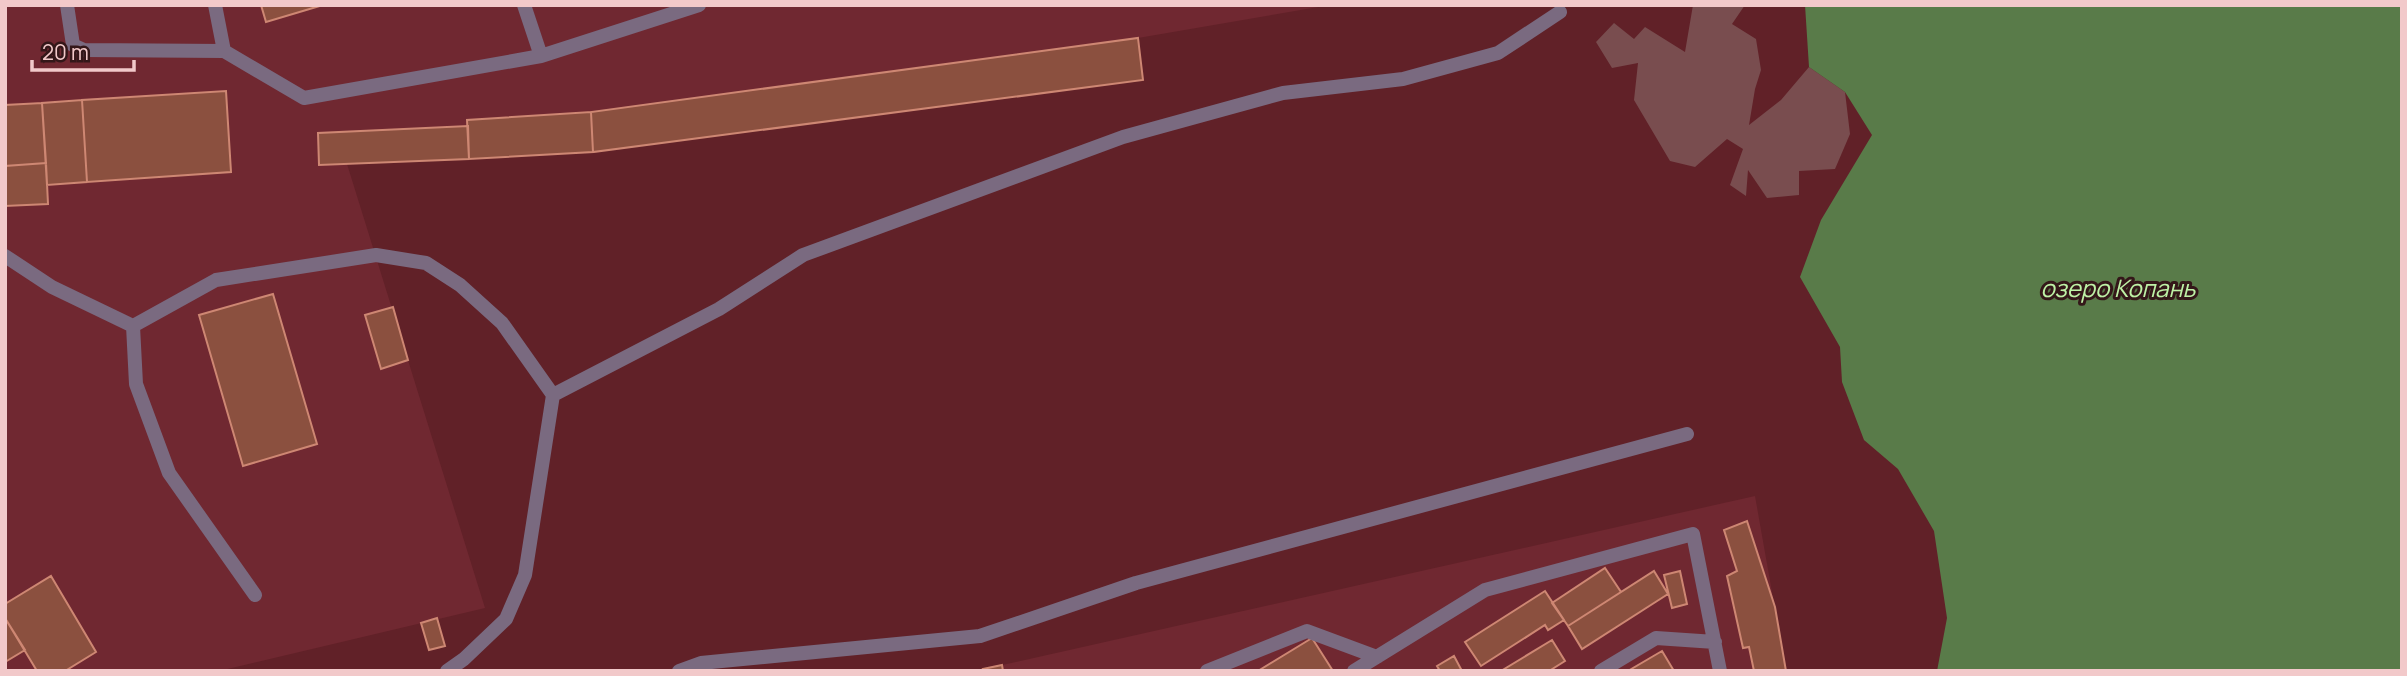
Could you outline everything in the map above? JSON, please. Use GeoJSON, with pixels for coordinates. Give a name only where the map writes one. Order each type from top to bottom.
{"type":"FeatureCollection","features":[{"type":"Feature","properties":{"kind":"lane"},"geometry":{"type":"LineString","coordinates":[[66,5],[73,46],[84,50],[225,51],[304,98],[541,56],[699,5]]}},
{"type":"Feature","properties":{"kind":"lane"},"geometry":{"type":"LineString","coordinates":[[215,5],[225,51]]}},
{"type":"Feature","properties":{"kind":"lane"},"geometry":{"type":"LineString","coordinates":[[524,5],[541,56]]}},
{"type":"Feature","properties":{"kind":"lane"},"geometry":{"type":"LineString","coordinates":[[553,395],[719,309],[803,256],[1123,137],[1283,93],[1403,79],[1497,52],[1560,12]]}},
{"type":"Feature","properties":{"kind":"lane"},"geometry":{"type":"LineString","coordinates":[[5,256],[52,287],[133,326]]}},
{"type":"Feature","properties":{"kind":"lane"},"geometry":{"type":"LineString","coordinates":[[133,326],[216,280],[376,256],[426,262],[460,285],[502,323],[553,395],[525,575],[506,619],[464,659],[447,671]]}},
{"type":"Feature","properties":{"kind":"lane"},"geometry":{"type":"LineString","coordinates":[[133,326],[136,384],[169,473],[255,595]]}},
{"type":"Feature","properties":{"kind":"lane"},"geometry":{"type":"LineString","coordinates":[[679,671],[701,663],[980,636],[1136,583],[1687,434]]}},
{"type":"Feature","properties":{"kind":"lane"},"geometry":{"type":"LineString","coordinates":[[1354,671],[1485,590],[1693,534],[1720,671]]}},
{"type":"Feature","properties":{"kind":"lane"},"geometry":{"type":"LineString","coordinates":[[1207,671],[1307,631],[1377,657]]}},
{"type":"Feature","properties":{"kind":"lane"},"geometry":{"type":"LineString","coordinates":[[1601,671],[1656,638],[1715,642]]}},
{"type":"Feature","properties":{"kind":"shaded area"},"geometry":{"type":"Polygon","coordinates":[[[5,5],[1330,5],[1138,38],[1143,80],[593,152],[347,164],[485,608],[219,671],[5,671],[5,5]]]}},
{"type":"Feature","properties":{"kind":"shaded area"},"geometry":{"type":"Polygon","coordinates":[[[1693,5],[1745,5],[1732,24],[1756,39],[1761,70],[1749,125],[1781,100],[1809,67],[1845,92],[1850,134],[1835,169],[1799,171],[1799,195],[1767,198],[1748,170],[1746,196],[1730,185],[1743,149],[1727,139],[1695,167],[1670,161],[1634,100],[1638,63],[1612,68],[1596,42],[1614,23],[1634,39],[1645,27],[1685,52],[1693,5]]]}},
{"type":"Feature","properties":{"kind":"shaded area"},"geometry":{"type":"Polygon","coordinates":[[[1755,496],[1786,671],[976,671],[1755,496]]]}},
{"type":"Feature","properties":{"kind":"water","name":"озеро Копань"},"geometry":{"type":"Polygon","coordinates":[[[1805,5],[2402,5],[2402,671],[1937,671],[1947,618],[1934,531],[1898,469],[1864,440],[1842,382],[1840,347],[1800,277],[1821,220],[1872,135],[1845,92],[1809,67],[1805,5]]]}},
{"type":"Feature","properties":{"kind":"building"},"geometry":{"type":"Polygon","coordinates":[[[261,5],[323,5],[266,22],[261,5]]]}},
{"type":"Feature","properties":{"kind":"building"},"geometry":{"type":"Polygon","coordinates":[[[1138,38],[1143,80],[593,152],[591,112],[1138,38]]]}},
{"type":"Feature","properties":{"kind":"building"},"geometry":{"type":"Polygon","coordinates":[[[226,91],[231,172],[87,182],[82,100],[226,91]]]}},
{"type":"Feature","properties":{"kind":"building"},"geometry":{"type":"Polygon","coordinates":[[[82,100],[87,182],[47,185],[42,103],[82,100]]]}},
{"type":"Feature","properties":{"kind":"building"},"geometry":{"type":"Polygon","coordinates":[[[42,103],[46,163],[5,166],[5,105],[42,103]]]}},
{"type":"Feature","properties":{"kind":"building"},"geometry":{"type":"Polygon","coordinates":[[[591,112],[593,152],[469,159],[467,120],[591,112]]]}},
{"type":"Feature","properties":{"kind":"building"},"geometry":{"type":"Polygon","coordinates":[[[468,126],[469,159],[319,165],[318,133],[468,126]]]}},
{"type":"Feature","properties":{"kind":"building"},"geometry":{"type":"Polygon","coordinates":[[[46,163],[48,204],[5,206],[5,166],[46,163]]]}},
{"type":"Feature","properties":{"kind":"building"},"geometry":{"type":"Polygon","coordinates":[[[273,294],[317,444],[243,466],[199,315],[273,294]]]}},
{"type":"Feature","properties":{"kind":"building"},"geometry":{"type":"Polygon","coordinates":[[[393,307],[408,360],[381,369],[365,315],[393,307]]]}},
{"type":"Feature","properties":{"kind":"building"},"geometry":{"type":"Polygon","coordinates":[[[1747,521],[1775,607],[1786,671],[1754,671],[1749,647],[1743,648],[1727,576],[1737,571],[1724,530],[1747,521]]]}},
{"type":"Feature","properties":{"kind":"building"},"geometry":{"type":"Polygon","coordinates":[[[1605,568],[1621,592],[1568,626],[1552,603],[1605,568]]]}},
{"type":"Feature","properties":{"kind":"building"},"geometry":{"type":"Polygon","coordinates":[[[1654,571],[1668,594],[1582,649],[1568,626],[1654,571]]]}},
{"type":"Feature","properties":{"kind":"building"},"geometry":{"type":"Polygon","coordinates":[[[1680,571],[1687,604],[1672,608],[1664,575],[1680,571]]]}},
{"type":"Feature","properties":{"kind":"building"},"geometry":{"type":"Polygon","coordinates":[[[51,576],[96,652],[65,671],[37,671],[5,618],[5,604],[51,576]]]}},
{"type":"Feature","properties":{"kind":"building"},"geometry":{"type":"Polygon","coordinates":[[[1545,591],[1564,620],[1548,630],[1545,625],[1481,666],[1465,642],[1545,591]]]}},
{"type":"Feature","properties":{"kind":"building"},"geometry":{"type":"Polygon","coordinates":[[[5,618],[25,650],[5,662],[5,618]]]}},
{"type":"Feature","properties":{"kind":"building"},"geometry":{"type":"Polygon","coordinates":[[[437,618],[445,646],[429,650],[421,623],[437,618]]]}},
{"type":"Feature","properties":{"kind":"building"},"geometry":{"type":"Polygon","coordinates":[[[1312,638],[1333,671],[1258,671],[1312,638]]]}},
{"type":"Feature","properties":{"kind":"building"},"geometry":{"type":"Polygon","coordinates":[[[1552,640],[1565,661],[1549,671],[1501,671],[1552,640]]]}},
{"type":"Feature","properties":{"kind":"building"},"geometry":{"type":"Polygon","coordinates":[[[1662,651],[1674,671],[1628,671],[1662,651]]]}},
{"type":"Feature","properties":{"kind":"building"},"geometry":{"type":"Polygon","coordinates":[[[1454,656],[1462,671],[1440,671],[1437,666],[1454,656]]]}},
{"type":"Feature","properties":{"kind":"building"},"geometry":{"type":"Polygon","coordinates":[[[1002,665],[1003,671],[983,669],[1002,665]]]}}]}
